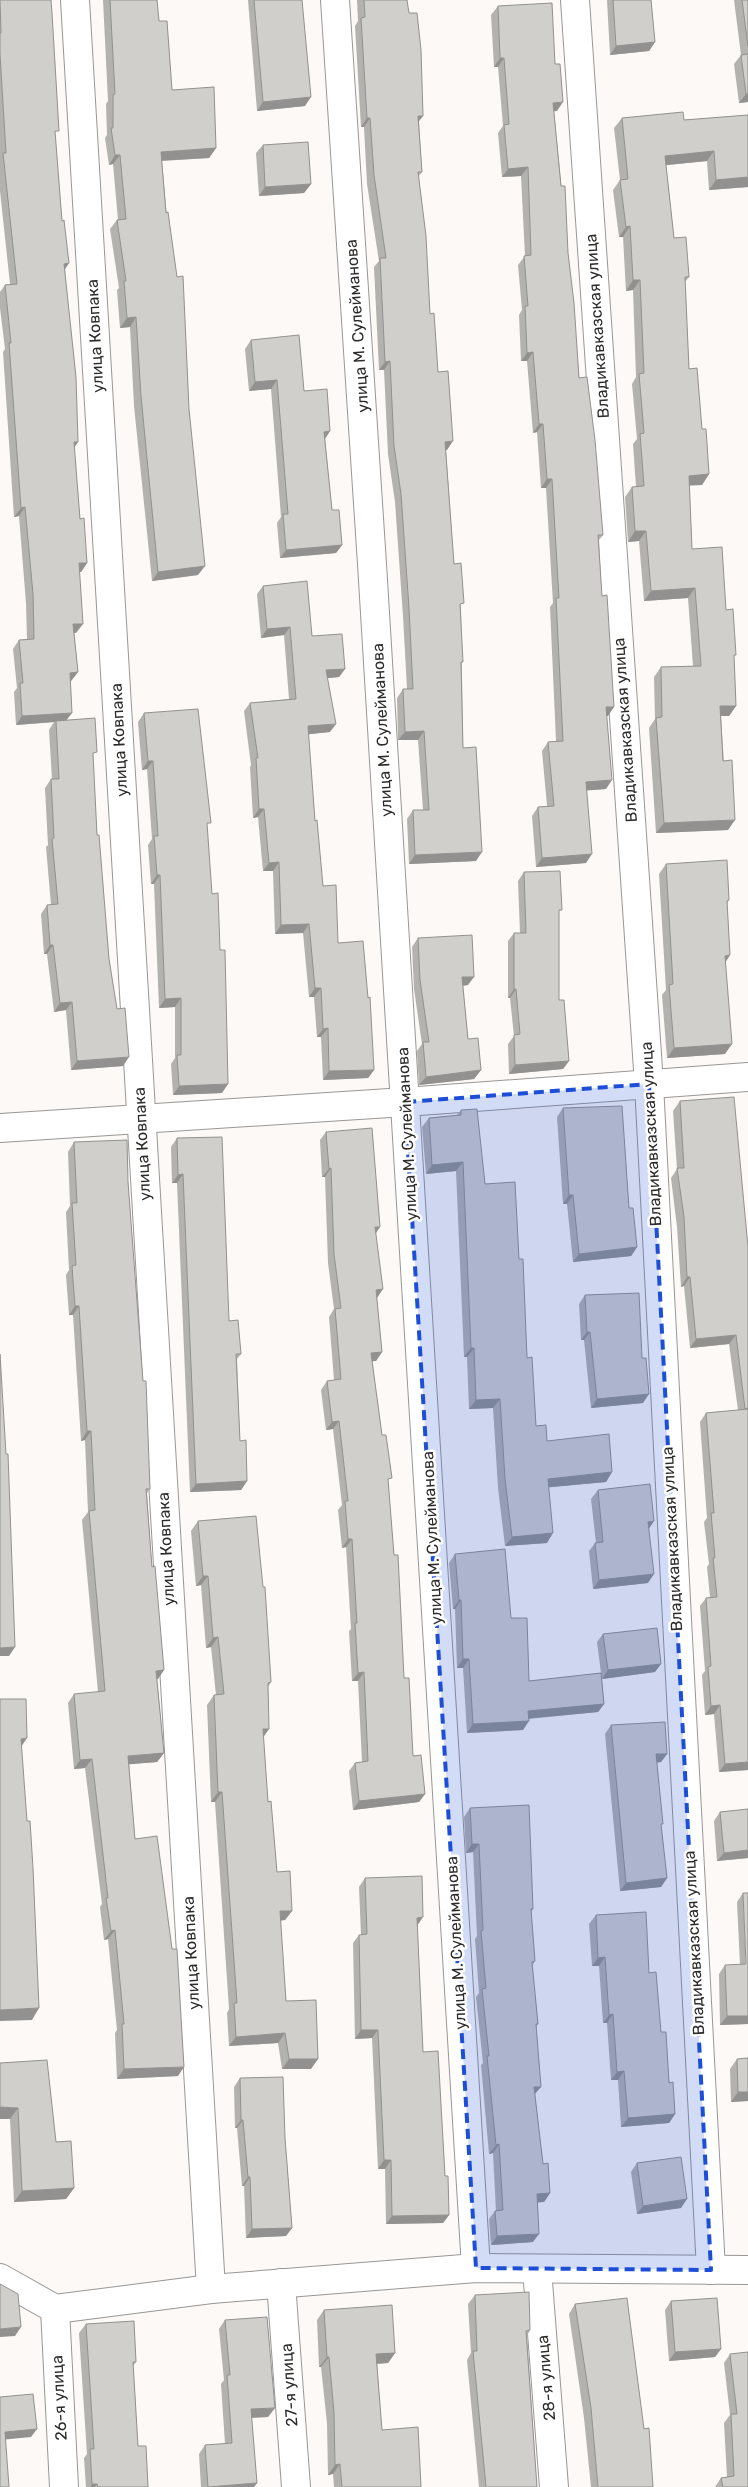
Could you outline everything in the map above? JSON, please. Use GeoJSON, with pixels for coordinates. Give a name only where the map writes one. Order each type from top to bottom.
{"type":"FeatureCollection","features":[{"type":"Feature","properties":{"kind":"street","name":"улица Ковпака"},"geometry":{"type":"LineString","coordinates":[[76,0],[211,2289]]}},
{"type":"Feature","properties":{"kind":"street","name":"улица М. Сулейманова"},"geometry":{"type":"LineString","coordinates":[[336,0],[476,2268]]}},
{"type":"Feature","properties":{"kind":"street","name":"Владикавказская улица"},"geometry":{"type":"LineString","coordinates":[[575,0],[649,1084],[710,2270]]}},
{"type":"Feature","properties":{"kind":"street"},"geometry":{"type":"LineString","coordinates":[[0,1128],[405,1102],[748,1077]]}},
{"type":"Feature","properties":{"kind":"street"},"geometry":{"type":"LineString","coordinates":[[0,2278],[55,2309],[211,2289],[476,2268],[748,2270]]}},
{"type":"Feature","properties":{"kind":"street","name":"28-я улица"},"geometry":{"type":"LineString","coordinates":[[537,2269],[554,2487]]}},
{"type":"Feature","properties":{"kind":"street","name":"27-я улица"},"geometry":{"type":"LineString","coordinates":[[281,2283],[296,2487]]}},
{"type":"Feature","properties":{"kind":"street","name":"26-я улица"},"geometry":{"type":"LineString","coordinates":[[55,2309],[64,2487]]}},
{"type":"Feature","properties":{"kind":"highlighted area"},"geometry":{"type":"Polygon","coordinates":[[[649,1084],[711,2270],[476,2268],[405,1102],[649,1084]]]}},
{"type":"Feature","properties":{"kind":"building"},"geometry":{"type":"Polygon","coordinates":[[[0,0],[51,0],[59,131],[55,131],[62,221],[64,220],[69,263],[64,264],[76,377],[78,442],[74,442],[80,519],[84,518],[87,563],[79,563],[83,624],[73,624],[78,672],[70,673],[72,713],[22,716],[20,683],[23,683],[19,640],[34,639],[33,594],[25,507],[21,508],[9,343],[11,343],[5,285],[17,284],[3,153],[6,153],[0,54],[0,0]]]}},
{"type":"Feature","properties":{"kind":"building"},"geometry":{"type":"Polygon","coordinates":[[[110,0],[157,0],[159,21],[167,21],[172,90],[214,87],[216,148],[161,152],[166,213],[168,212],[177,277],[183,276],[189,409],[205,566],[158,572],[141,396],[136,317],[127,318],[124,281],[126,281],[117,220],[126,219],[120,155],[115,155],[111,128],[113,128],[113,95],[115,94],[110,0]]]}},
{"type":"Feature","properties":{"kind":"building"},"geometry":{"type":"Polygon","coordinates":[[[254,0],[302,0],[311,97],[263,102],[254,0]]]}},
{"type":"Feature","properties":{"kind":"building"},"geometry":{"type":"Polygon","coordinates":[[[364,0],[407,0],[409,13],[417,13],[421,50],[423,116],[418,116],[422,172],[418,172],[426,236],[430,314],[434,313],[438,372],[448,371],[453,441],[445,442],[454,564],[461,563],[464,603],[460,604],[463,662],[461,662],[463,748],[476,747],[482,852],[415,855],[413,810],[429,810],[424,731],[405,732],[403,689],[413,689],[409,608],[401,494],[394,446],[390,361],[385,362],[380,258],[386,258],[374,175],[370,118],[367,118],[361,18],[365,17],[364,0]]]}},
{"type":"Feature","properties":{"kind":"building"},"geometry":{"type":"Polygon","coordinates":[[[613,0],[651,0],[655,42],[616,46],[613,0]]]}},
{"type":"Feature","properties":{"kind":"building"},"geometry":{"type":"Polygon","coordinates":[[[742,0],[748,0],[748,46],[742,0]]]}},
{"type":"Feature","properties":{"kind":"building"},"geometry":{"type":"Polygon","coordinates":[[[552,3],[555,64],[560,64],[563,102],[553,103],[561,186],[565,186],[568,253],[574,303],[579,378],[587,377],[595,440],[603,535],[598,535],[602,596],[607,595],[614,707],[606,707],[612,780],[586,782],[592,854],[542,858],[538,807],[554,806],[548,742],[563,741],[556,598],[559,598],[552,479],[547,479],[543,424],[539,424],[533,352],[527,353],[525,306],[528,306],[524,256],[531,255],[528,167],[508,169],[504,125],[509,124],[504,58],[500,58],[498,6],[552,3]]]}},
{"type":"Feature","properties":{"kind":"building"},"geometry":{"type":"Polygon","coordinates":[[[748,54],[748,94],[746,94],[741,55],[748,54]]]}},
{"type":"Feature","properties":{"kind":"building"},"geometry":{"type":"Polygon","coordinates":[[[683,112],[684,120],[748,115],[748,177],[716,180],[714,151],[665,156],[674,238],[686,237],[689,277],[685,277],[689,369],[697,368],[702,429],[706,429],[709,474],[689,476],[692,549],[722,547],[726,610],[733,609],[736,655],[734,655],[736,706],[720,706],[723,761],[732,760],[735,820],[664,823],[656,718],[662,717],[661,667],[701,666],[695,588],[651,591],[646,531],[635,531],[632,487],[644,486],[640,434],[644,433],[639,374],[644,373],[640,280],[633,280],[630,226],[626,227],[620,180],[628,179],[622,118],[683,112]]]}},
{"type":"Feature","properties":{"kind":"building"},"geometry":{"type":"Polygon","coordinates":[[[308,142],[311,184],[265,187],[263,145],[308,142]]]}},
{"type":"Feature","properties":{"kind":"building"},"geometry":{"type":"Polygon","coordinates":[[[299,335],[304,391],[327,389],[330,431],[324,432],[332,510],[339,510],[342,545],[286,550],[283,514],[288,514],[277,380],[255,382],[251,340],[299,335]]]}},
{"type":"Feature","properties":{"kind":"building"},"geometry":{"type":"Polygon","coordinates":[[[307,581],[312,636],[342,634],[345,669],[326,670],[336,724],[308,726],[315,821],[317,820],[323,886],[336,885],[338,943],[363,941],[368,998],[370,997],[374,1070],[329,1071],[328,1028],[323,1029],[321,988],[315,988],[309,924],[281,925],[279,862],[269,863],[264,809],[259,809],[256,758],[258,758],[250,703],[296,699],[290,627],[267,629],[263,586],[307,581]]]}},
{"type":"Feature","properties":{"kind":"building"},"geometry":{"type":"Polygon","coordinates":[[[198,709],[211,823],[207,823],[212,894],[218,893],[220,950],[225,950],[228,1084],[179,1086],[177,1055],[181,1055],[181,998],[165,999],[160,875],[157,875],[154,836],[158,836],[153,761],[148,761],[144,713],[198,709]]]}},
{"type":"Feature","properties":{"kind":"building"},"geometry":{"type":"Polygon","coordinates":[[[95,718],[97,752],[93,753],[97,835],[99,835],[109,959],[117,1009],[125,1008],[129,1057],[77,1061],[72,1002],[60,1003],[53,945],[50,945],[47,905],[58,904],[52,839],[54,838],[51,779],[59,779],[56,721],[95,718]]]}},
{"type":"Feature","properties":{"kind":"building"},"geometry":{"type":"Polygon","coordinates":[[[727,860],[730,955],[725,956],[732,1044],[674,1048],[669,985],[673,984],[666,864],[727,860]]]}},
{"type":"Feature","properties":{"kind":"building"},"geometry":{"type":"Polygon","coordinates":[[[560,871],[562,910],[559,910],[559,1000],[564,1000],[569,1061],[515,1065],[514,1035],[520,1034],[516,989],[514,989],[514,933],[526,933],[524,872],[560,871]]]}},
{"type":"Feature","properties":{"kind":"building"},"geometry":{"type":"Polygon","coordinates":[[[472,935],[474,977],[462,977],[468,1039],[478,1038],[481,1070],[426,1077],[423,1042],[429,1042],[420,980],[418,938],[472,935]]]}},
{"type":"Feature","properties":{"kind":"building"},"geometry":{"type":"Polygon","coordinates":[[[734,1097],[748,1247],[748,1408],[745,1409],[736,1335],[696,1339],[690,1277],[687,1277],[684,1217],[677,1168],[684,1168],[680,1101],[734,1097]]]}},
{"type":"Feature","properties":{"kind":"building"},"geometry":{"type":"Polygon","coordinates":[[[622,1106],[629,1208],[633,1208],[637,1247],[579,1254],[573,1195],[569,1195],[563,1108],[622,1106]]]}},
{"type":"Feature","properties":{"kind":"building"},"geometry":{"type":"Polygon","coordinates":[[[477,1109],[485,1184],[515,1182],[519,1259],[523,1259],[527,1358],[532,1357],[536,1426],[546,1425],[547,1441],[609,1434],[612,1472],[548,1479],[553,1533],[512,1537],[505,1479],[500,1399],[476,1400],[474,1348],[471,1348],[463,1162],[432,1165],[429,1118],[461,1115],[461,1110],[477,1109]]]}},
{"type":"Feature","properties":{"kind":"building"},"geometry":{"type":"Polygon","coordinates":[[[372,1128],[380,1227],[375,1227],[383,1289],[376,1290],[382,1352],[371,1353],[382,1435],[386,1435],[392,1478],[388,1479],[394,1555],[398,1555],[404,1678],[409,1678],[413,1756],[421,1755],[425,1794],[359,1801],[355,1763],[368,1761],[364,1672],[358,1673],[352,1539],[348,1539],[345,1501],[348,1501],[339,1421],[332,1422],[327,1381],[341,1379],[335,1309],[341,1308],[334,1254],[331,1168],[329,1169],[326,1132],[372,1128]]]}},
{"type":"Feature","properties":{"kind":"building"},"geometry":{"type":"Polygon","coordinates":[[[222,1137],[229,1321],[238,1320],[241,1354],[236,1354],[240,1441],[246,1440],[247,1481],[196,1484],[183,1174],[178,1175],[177,1138],[222,1137]]]}},
{"type":"Feature","properties":{"kind":"building"},"geometry":{"type":"Polygon","coordinates":[[[127,1140],[128,1182],[143,1381],[146,1381],[150,1489],[146,1489],[152,1567],[155,1566],[164,1670],[156,1671],[164,1753],[128,1756],[135,1839],[157,1836],[172,1949],[177,1949],[184,2067],[124,2069],[122,2024],[124,2024],[115,1930],[111,1931],[106,1898],[108,1898],[92,1759],[80,1760],[74,1694],[105,1691],[89,1511],[95,1510],[91,1431],[87,1431],[79,1306],[75,1306],[72,1266],[76,1265],[72,1203],[77,1203],[74,1142],[127,1140]]]}},
{"type":"Feature","properties":{"kind":"building"},"geometry":{"type":"Polygon","coordinates":[[[639,1293],[642,1358],[646,1358],[649,1394],[597,1399],[590,1332],[587,1332],[585,1295],[639,1293]]]}},
{"type":"Feature","properties":{"kind":"building"},"geometry":{"type":"Polygon","coordinates":[[[0,1354],[6,1454],[8,1454],[15,1647],[0,1648],[0,1354]]]}},
{"type":"Feature","properties":{"kind":"building"},"geometry":{"type":"Polygon","coordinates":[[[748,1409],[748,1762],[725,1764],[720,1705],[711,1706],[708,1667],[711,1666],[706,1598],[717,1597],[711,1513],[714,1513],[706,1413],[748,1409]]]}},
{"type":"Feature","properties":{"kind":"building"},"geometry":{"type":"Polygon","coordinates":[[[650,1484],[654,1521],[648,1522],[654,1574],[599,1580],[595,1543],[603,1542],[598,1490],[650,1484]]]}},
{"type":"Feature","properties":{"kind":"building"},"geometry":{"type":"Polygon","coordinates":[[[256,1516],[263,1587],[265,1587],[271,1682],[268,1683],[269,1729],[263,1729],[268,1802],[271,1801],[277,1872],[290,1871],[292,1911],[280,1911],[286,2001],[316,2000],[318,2059],[289,2059],[285,2033],[236,2037],[234,2003],[237,2003],[222,1792],[218,1792],[214,1695],[224,1694],[218,1637],[213,1638],[208,1576],[203,1576],[198,1521],[256,1516]]]}},
{"type":"Feature","properties":{"kind":"building"},"geometry":{"type":"Polygon","coordinates":[[[505,1549],[511,1618],[527,1618],[529,1681],[601,1673],[604,1704],[528,1711],[529,1721],[473,1724],[469,1659],[463,1659],[461,1600],[459,1600],[455,1554],[505,1549]]]}},
{"type":"Feature","properties":{"kind":"building"},"geometry":{"type":"Polygon","coordinates":[[[657,1628],[661,1664],[608,1670],[603,1634],[657,1628]]]}},
{"type":"Feature","properties":{"kind":"building"},"geometry":{"type":"Polygon","coordinates":[[[0,1699],[26,1699],[27,1738],[21,1739],[27,1821],[30,1821],[39,2008],[0,2010],[0,1699]]]}},
{"type":"Feature","properties":{"kind":"building"},"geometry":{"type":"Polygon","coordinates":[[[665,1722],[667,1754],[656,1754],[667,1878],[626,1883],[611,1725],[665,1722]]]}},
{"type":"Feature","properties":{"kind":"building"},"geometry":{"type":"Polygon","coordinates":[[[529,1805],[533,1909],[531,1909],[535,1961],[532,1962],[538,2024],[536,2024],[541,2087],[534,2087],[543,2164],[548,2163],[550,2193],[537,2194],[539,2234],[497,2236],[495,2211],[503,2210],[499,2144],[496,2145],[482,1989],[486,1988],[481,1931],[483,1930],[479,1844],[472,1844],[470,1808],[529,1805]]]}},
{"type":"Feature","properties":{"kind":"building"},"geometry":{"type":"Polygon","coordinates":[[[748,1809],[748,1850],[724,1853],[720,1812],[748,1809]]]}},
{"type":"Feature","properties":{"kind":"building"},"geometry":{"type":"Polygon","coordinates":[[[422,1876],[423,1917],[417,1918],[423,2052],[438,2051],[445,2176],[448,2176],[449,2215],[392,2216],[391,2160],[384,2160],[378,2030],[361,2030],[359,1935],[367,1934],[365,1878],[422,1876]]]}},
{"type":"Feature","properties":{"kind":"building"},"geometry":{"type":"Polygon","coordinates":[[[743,1893],[748,1893],[748,2016],[727,2016],[725,1965],[746,1964],[743,1893]]]}},
{"type":"Feature","properties":{"kind":"building"},"geometry":{"type":"Polygon","coordinates":[[[646,1912],[649,1973],[656,1972],[661,2032],[666,2032],[669,2083],[673,2082],[675,2114],[628,2118],[624,2071],[617,2072],[613,2014],[609,2015],[605,1957],[598,1958],[596,1915],[646,1912]]]}},
{"type":"Feature","properties":{"kind":"building"},"geometry":{"type":"Polygon","coordinates":[[[748,2058],[748,2092],[738,2092],[737,2059],[748,2058]]]}},
{"type":"Feature","properties":{"kind":"building"},"geometry":{"type":"Polygon","coordinates":[[[47,2060],[56,2142],[71,2141],[74,2188],[22,2191],[18,2108],[0,2107],[0,2063],[47,2060]]]}},
{"type":"Feature","properties":{"kind":"building"},"geometry":{"type":"Polygon","coordinates":[[[283,2077],[285,2138],[292,2228],[252,2229],[250,2177],[248,2177],[243,2120],[241,2120],[240,2078],[283,2077]]]}},
{"type":"Feature","properties":{"kind":"building"},"geometry":{"type":"Polygon","coordinates":[[[681,2157],[687,2199],[643,2206],[637,2163],[681,2157]]]}},
{"type":"Feature","properties":{"kind":"building"},"geometry":{"type":"Polygon","coordinates":[[[0,2284],[18,2294],[21,2327],[0,2329],[0,2284]]]}},
{"type":"Feature","properties":{"kind":"building"},"geometry":{"type":"Polygon","coordinates":[[[529,2292],[530,2330],[526,2331],[537,2487],[486,2487],[473,2351],[477,2351],[475,2295],[529,2292]]]}},
{"type":"Feature","properties":{"kind":"building"},"geometry":{"type":"Polygon","coordinates":[[[627,2298],[644,2429],[649,2428],[653,2487],[598,2487],[591,2408],[575,2304],[627,2298]]]}},
{"type":"Feature","properties":{"kind":"building"},"geometry":{"type":"Polygon","coordinates":[[[717,2298],[721,2349],[675,2352],[671,2301],[717,2298]]]}},
{"type":"Feature","properties":{"kind":"building"},"geometry":{"type":"Polygon","coordinates":[[[392,2305],[395,2353],[376,2354],[382,2430],[418,2427],[421,2487],[342,2487],[340,2464],[335,2465],[334,2413],[329,2357],[327,2357],[324,2310],[392,2305]]]}},
{"type":"Feature","properties":{"kind":"building"},"geometry":{"type":"Polygon","coordinates":[[[267,2317],[275,2408],[251,2409],[257,2483],[208,2487],[205,2445],[232,2443],[227,2375],[230,2375],[225,2320],[267,2317]]]}},
{"type":"Feature","properties":{"kind":"building"},"geometry":{"type":"Polygon","coordinates":[[[134,2321],[136,2362],[133,2362],[138,2446],[146,2446],[148,2487],[98,2487],[97,2484],[92,2484],[90,2449],[94,2449],[86,2324],[134,2321]]]}},
{"type":"Feature","properties":{"kind":"building"},"geometry":{"type":"Polygon","coordinates":[[[748,2352],[748,2487],[723,2487],[721,2478],[734,2476],[731,2414],[737,2414],[730,2354],[748,2352]]]}},
{"type":"Feature","properties":{"kind":"building"},"geometry":{"type":"Polygon","coordinates":[[[33,2394],[37,2429],[5,2432],[9,2487],[0,2487],[0,2397],[33,2394]]]}}]}
